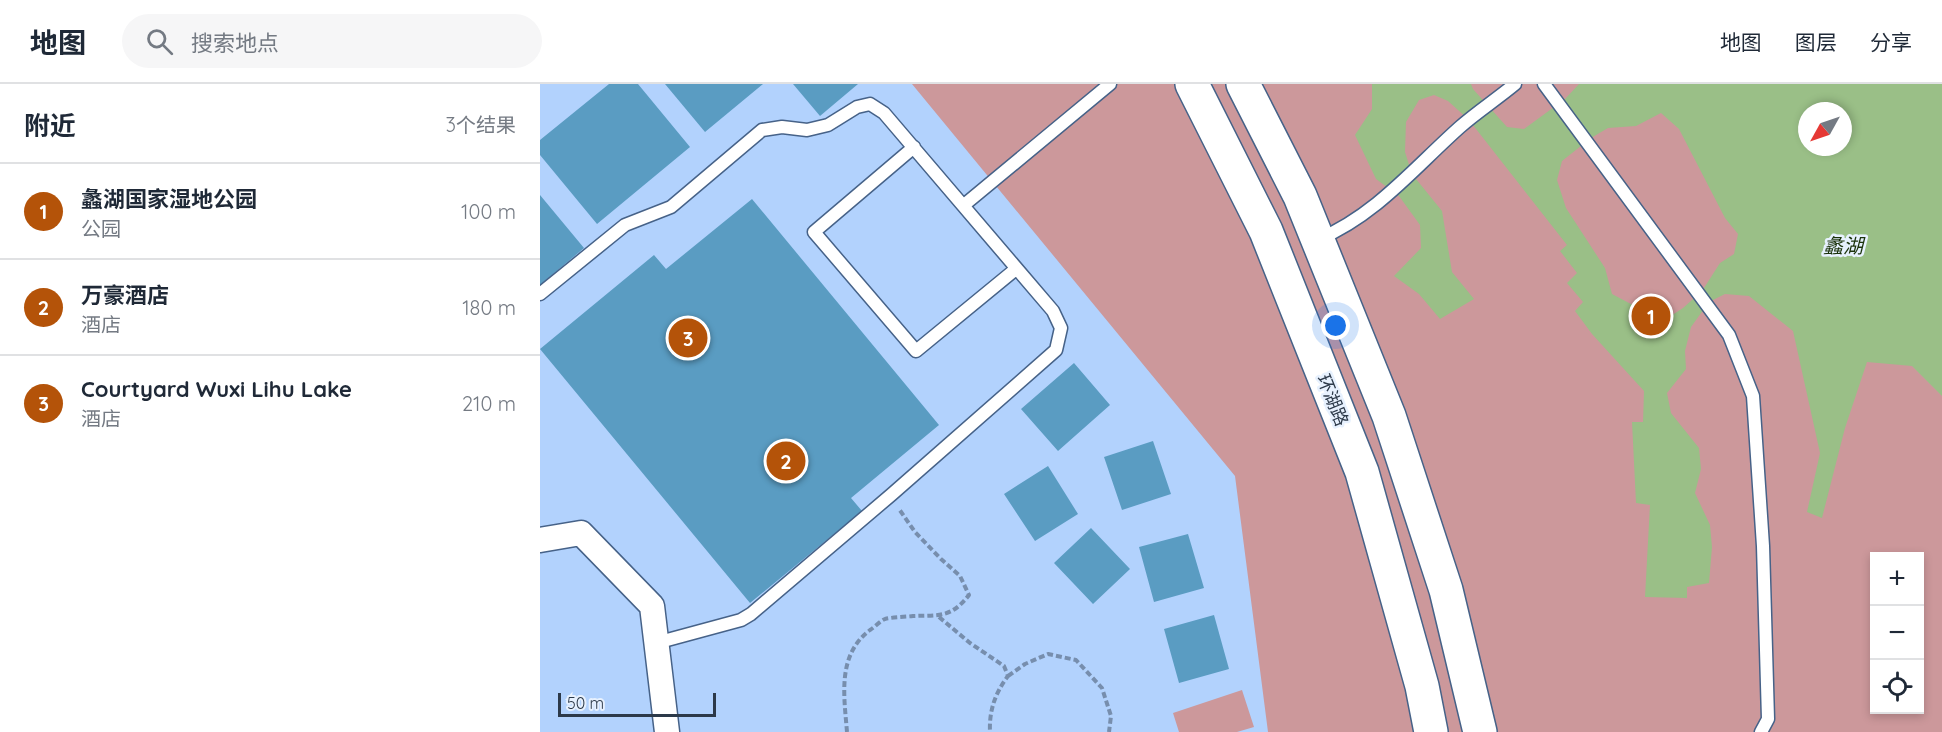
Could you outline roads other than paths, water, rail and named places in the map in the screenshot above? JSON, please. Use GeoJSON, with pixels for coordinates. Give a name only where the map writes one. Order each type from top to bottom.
{"type":"FeatureCollection","features":[{"type":"Feature","properties":{"kind":"main road","name":"环湖路"},"geometry":{"type":"LineString","coordinates":[[1192,84],[1266,231],[1362,472],[1422,686],[1431,732]]}},
{"type":"Feature","properties":{"kind":"main road"},"geometry":{"type":"LineString","coordinates":[[1243,84],[1300,196],[1389,416],[1446,590],[1480,732]]}},
{"type":"Feature","properties":{"kind":"street"},"geometry":{"type":"LineString","coordinates":[[540,540],[581,533],[652,606],[667,732]]}},
{"type":"Feature","properties":{"kind":"lane"},"geometry":{"type":"LineString","coordinates":[[964,206],[1110,84]]}},
{"type":"Feature","properties":{"kind":"lane"},"geometry":{"type":"LineString","coordinates":[[1318,240],[1334,233],[1385,198],[1461,127],[1515,84]]}},
{"type":"Feature","properties":{"kind":"lane"},"geometry":{"type":"LineString","coordinates":[[1544,84],[1729,335],[1753,396],[1763,546],[1768,719],[1761,732]]}},
{"type":"Feature","properties":{"kind":"lane"},"geometry":{"type":"LineString","coordinates":[[540,294],[625,225],[671,207],[762,130],[783,127],[807,130],[828,125],[856,107],[870,104],[884,113],[914,147],[1053,311],[1061,328],[1056,350],[751,614],[741,620],[656,643]]}},
{"type":"Feature","properties":{"kind":"lane"},"geometry":{"type":"LineString","coordinates":[[914,147],[814,232],[916,351],[1016,269]]}},
{"type":"Feature","properties":{"kind":"water","name":"蠡湖"},"geometry":{"type":"Polygon","coordinates":[[[1372,84],[1471,84],[1507,127],[1524,129],[1565,99],[1579,84],[1942,84],[1942,396],[1912,366],[1867,362],[1845,428],[1822,518],[1807,512],[1820,453],[1793,331],[1749,296],[1725,294],[1709,302],[1691,327],[1685,351],[1686,369],[1667,393],[1671,413],[1699,448],[1701,469],[1695,493],[1710,525],[1712,547],[1709,583],[1687,587],[1687,598],[1645,597],[1650,505],[1636,503],[1632,422],[1643,422],[1644,391],[1592,334],[1575,311],[1583,302],[1567,283],[1577,273],[1560,251],[1567,245],[1469,120],[1448,101],[1434,95],[1419,100],[1406,122],[1405,152],[1412,174],[1442,211],[1452,272],[1474,299],[1440,319],[1419,294],[1394,276],[1421,248],[1420,225],[1399,196],[1376,179],[1355,135],[1372,109],[1372,84]],[[1661,113],[1636,126],[1608,128],[1562,161],[1557,180],[1566,208],[1605,268],[1612,294],[1663,321],[1683,308],[1702,291],[1720,263],[1734,254],[1738,234],[1725,218],[1679,129],[1661,113]]]}},
{"type":"Feature","properties":{"kind":"place","name":"蠡湖国家湿地公园"},"geometry":{"type":"Point","coordinates":[1651,316]}},
{"type":"Feature","properties":{"kind":"place","name":"Courtyard Wuxi Lihu Lake"},"geometry":{"type":"Point","coordinates":[688,338]}},
{"type":"Feature","properties":{"kind":"place","name":"万豪酒店"},"geometry":{"type":"Point","coordinates":[786,461]}}]}
